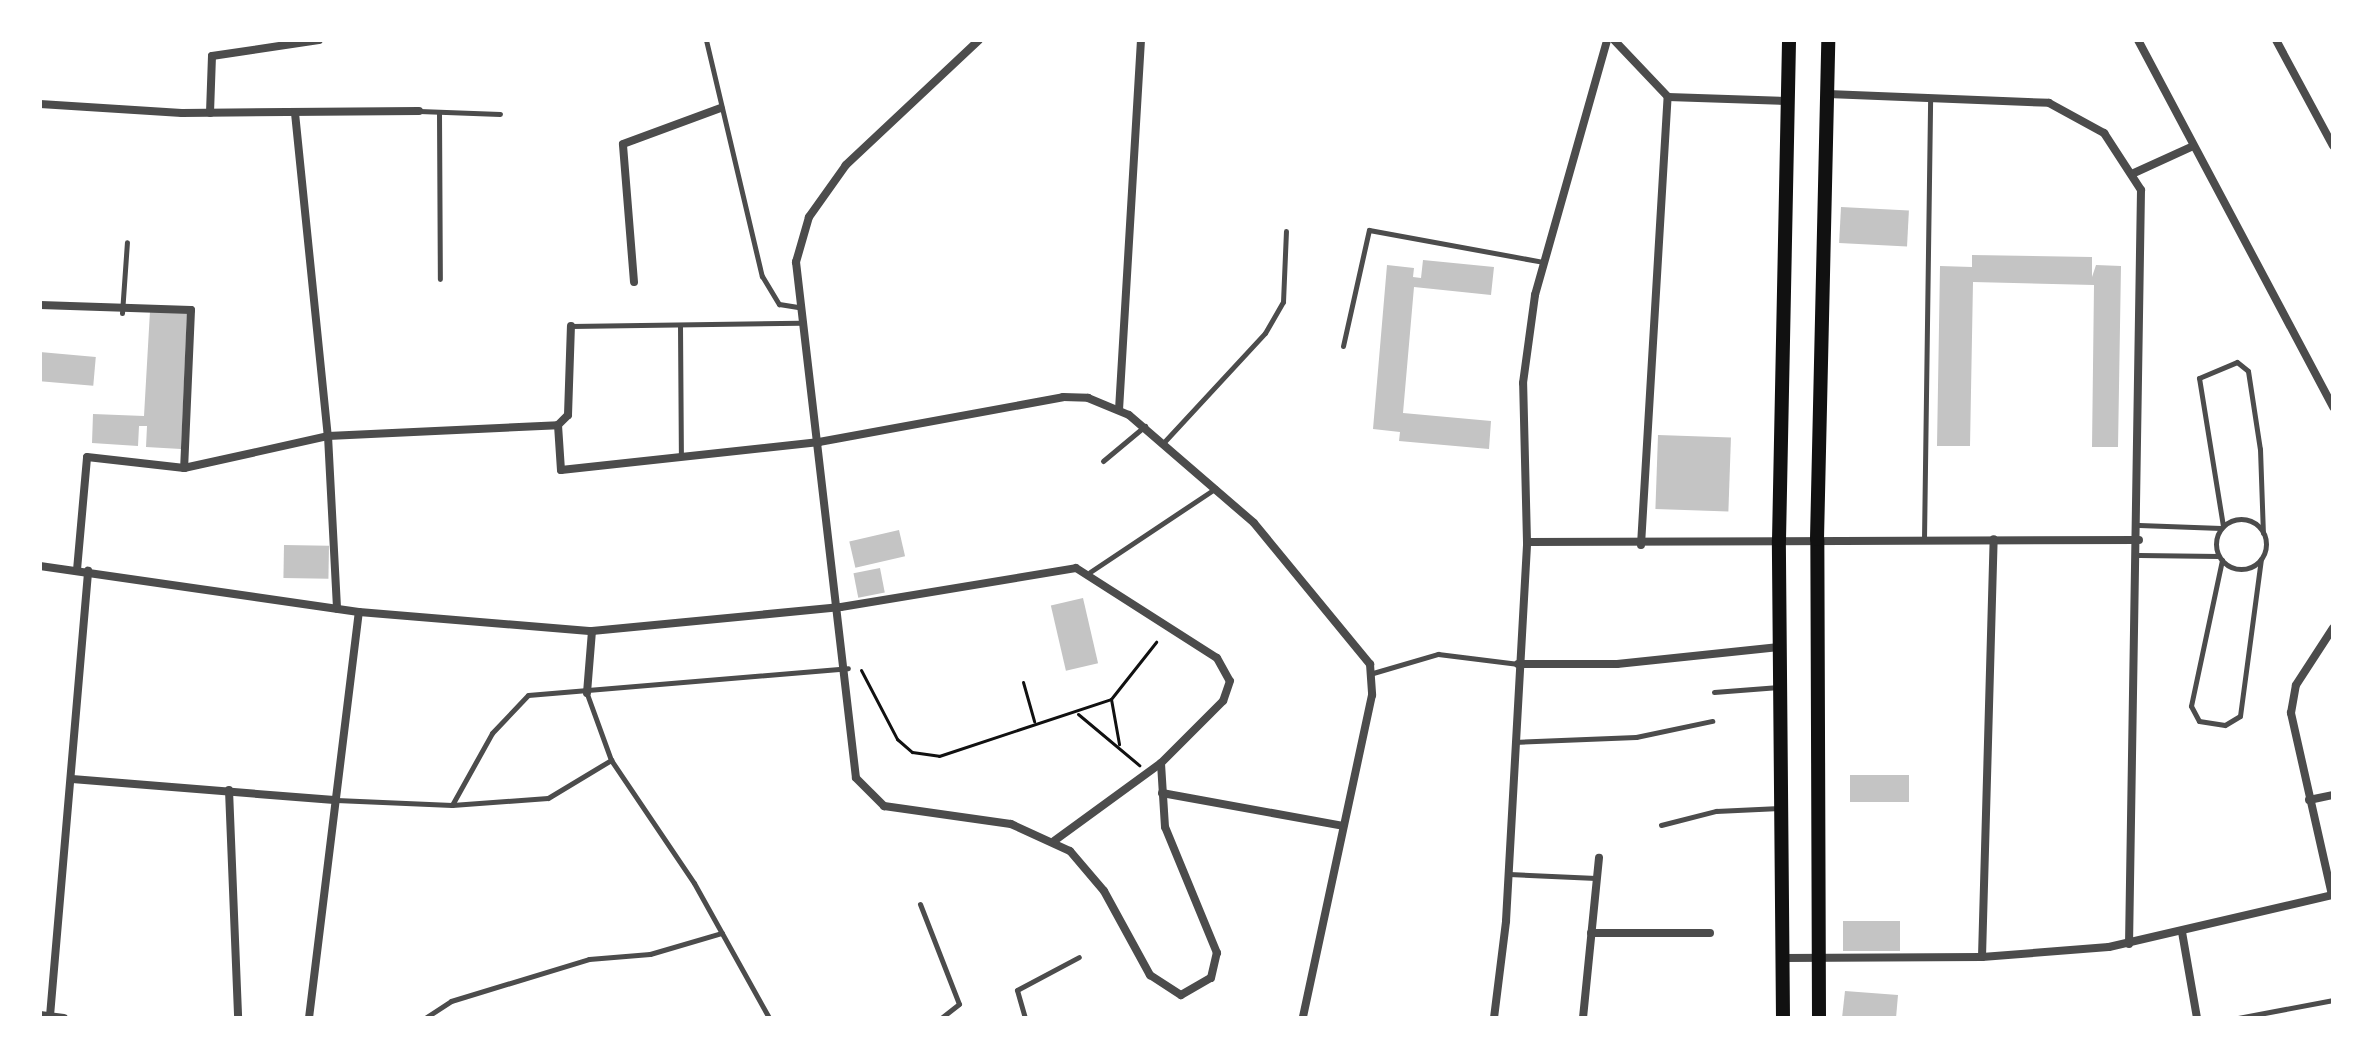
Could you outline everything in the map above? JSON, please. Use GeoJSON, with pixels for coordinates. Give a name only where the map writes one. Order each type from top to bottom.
{"type":"FeatureCollection","features":[{"type":"Feature","properties":{"kind":"main road"},"geometry":{"type":"LineString","coordinates":[[1783,1018],[1779,540],[1789,40]]}},
{"type":"Feature","properties":{"kind":"main road"},"geometry":{"type":"LineString","coordinates":[[1819,1018],[1817,539],[1828,40]]}},
{"type":"Feature","properties":{"kind":"street"},"geometry":{"type":"LineString","coordinates":[[210,113],[212,56],[319,40]]}},
{"type":"Feature","properties":{"kind":"street"},"geometry":{"type":"LineString","coordinates":[[979,40],[823,195],[801,238],[798,307],[841,607],[853,666],[856,778],[865,794],[884,806],[1011,824],[1054,841],[1104,891],[1158,985],[1190,993],[1211,978],[1217,953],[1171,845],[1162,793],[1161,763]]}},
{"type":"Feature","properties":{"kind":"street"},"geometry":{"type":"LineString","coordinates":[[1119,410],[1141,40]]}},
{"type":"Feature","properties":{"kind":"street"},"geometry":{"type":"LineString","coordinates":[[1494,1018],[1509,874],[1513,742],[1527,542],[1523,383],[1545,262],[1607,40]]}},
{"type":"Feature","properties":{"kind":"street"},"geometry":{"type":"LineString","coordinates":[[1614,40],[1668,97],[1788,101]]}},
{"type":"Feature","properties":{"kind":"street"},"geometry":{"type":"LineString","coordinates":[[2138,40],[2191,147],[2333,407]]}},
{"type":"Feature","properties":{"kind":"street"},"geometry":{"type":"LineString","coordinates":[[2276,40],[2333,146]]}},
{"type":"Feature","properties":{"kind":"street"},"geometry":{"type":"LineString","coordinates":[[1828,94],[2030,100],[2068,109],[2110,139],[2134,173],[2145,238],[2129,944]]}},
{"type":"Feature","properties":{"kind":"street"},"geometry":{"type":"LineString","coordinates":[[1641,545],[1668,97]]}},
{"type":"Feature","properties":{"kind":"street"},"geometry":{"type":"LineString","coordinates":[[40,104],[210,113],[419,111]]}},
{"type":"Feature","properties":{"kind":"street"},"geometry":{"type":"LineString","coordinates":[[634,282],[623,144],[721,108]]}},
{"type":"Feature","properties":{"kind":"street"},"geometry":{"type":"LineString","coordinates":[[295,113],[328,436],[337,609]]}},
{"type":"Feature","properties":{"kind":"street"},"geometry":{"type":"LineString","coordinates":[[2134,173],[2191,147]]}},
{"type":"Feature","properties":{"kind":"street"},"geometry":{"type":"LineString","coordinates":[[40,305],[122,313],[138,304],[191,310],[184,468]]}},
{"type":"Feature","properties":{"kind":"street"},"geometry":{"type":"LineString","coordinates":[[77,570],[87,457],[184,468],[265,453],[328,436],[558,425],[568,415],[571,326]]}},
{"type":"Feature","properties":{"kind":"street"},"geometry":{"type":"LineString","coordinates":[[558,425],[561,470],[819,442],[1063,397],[1119,410],[1165,441],[1217,487],[1344,624],[1373,673],[1303,1018]]}},
{"type":"Feature","properties":{"kind":"street"},"geometry":{"type":"LineString","coordinates":[[1527,542],[1641,545],[1817,539],[2139,540]]}},
{"type":"Feature","properties":{"kind":"street"},"geometry":{"type":"LineString","coordinates":[[1982,957],[1994,539]]}},
{"type":"Feature","properties":{"kind":"street"},"geometry":{"type":"LineString","coordinates":[[40,566],[359,612],[592,631],[841,607],[1051,568],[1090,572],[1228,672],[1223,701],[1161,763],[1054,841]]}},
{"type":"Feature","properties":{"kind":"street"},"geometry":{"type":"LineString","coordinates":[[50,1016],[88,571]]}},
{"type":"Feature","properties":{"kind":"street"},"geometry":{"type":"LineString","coordinates":[[309,1018],[359,612]]}},
{"type":"Feature","properties":{"kind":"street"},"geometry":{"type":"LineString","coordinates":[[1783,958],[1982,957],[2129,944],[2333,897],[2291,727],[2292,698],[2333,628]]}},
{"type":"Feature","properties":{"kind":"street"},"geometry":{"type":"LineString","coordinates":[[587,693],[592,631]]}},
{"type":"Feature","properties":{"kind":"street"},"geometry":{"type":"LineString","coordinates":[[1518,664],[1617,664],[1779,647]]}},
{"type":"Feature","properties":{"kind":"street"},"geometry":{"type":"LineString","coordinates":[[72,779],[334,800]]}},
{"type":"Feature","properties":{"kind":"street"},"geometry":{"type":"LineString","coordinates":[[229,790],[238,1018]]}},
{"type":"Feature","properties":{"kind":"street"},"geometry":{"type":"LineString","coordinates":[[1162,793],[1343,826]]}},
{"type":"Feature","properties":{"kind":"street"},"geometry":{"type":"LineString","coordinates":[[2309,800],[2333,795]]}},
{"type":"Feature","properties":{"kind":"street"},"geometry":{"type":"LineString","coordinates":[[1583,1018],[1599,858]]}},
{"type":"Feature","properties":{"kind":"street"},"geometry":{"type":"LineString","coordinates":[[2182,932],[2197,1018]]}},
{"type":"Feature","properties":{"kind":"street"},"geometry":{"type":"LineString","coordinates":[[1591,933],[1710,933]]}},
{"type":"Feature","properties":{"kind":"street"},"geometry":{"type":"LineString","coordinates":[[40,1015],[64,1018]]}},
{"type":"Feature","properties":{"kind":"lane"},"geometry":{"type":"LineString","coordinates":[[706,40],[762,276],[779,304],[798,307]]}},
{"type":"Feature","properties":{"kind":"lane"},"geometry":{"type":"LineString","coordinates":[[1924,539],[1930,96]]}},
{"type":"Feature","properties":{"kind":"lane"},"geometry":{"type":"LineString","coordinates":[[419,111],[500,114]]}},
{"type":"Feature","properties":{"kind":"lane"},"geometry":{"type":"LineString","coordinates":[[439,113],[440,279]]}},
{"type":"Feature","properties":{"kind":"lane"},"geometry":{"type":"LineString","coordinates":[[1343,346],[1369,230],[1545,262]]}},
{"type":"Feature","properties":{"kind":"lane"},"geometry":{"type":"LineString","coordinates":[[1165,441],[1265,333],[1283,302],[1286,231]]}},
{"type":"Feature","properties":{"kind":"lane"},"geometry":{"type":"LineString","coordinates":[[122,313],[127,242]]}},
{"type":"Feature","properties":{"kind":"lane"},"geometry":{"type":"LineString","coordinates":[[571,326],[800,323]]}},
{"type":"Feature","properties":{"kind":"lane"},"geometry":{"type":"LineString","coordinates":[[680,325],[681,457]]}},
{"type":"Feature","properties":{"kind":"lane"},"geometry":{"type":"LineString","coordinates":[[2237,362],[2248,371],[2260,449],[2263,533],[2240,716],[2225,725],[2199,721],[2191,706],[2220,558],[2222,527],[2199,378],[2237,362]]}},
{"type":"Feature","properties":{"kind":"lane"},"geometry":{"type":"LineString","coordinates":[[1103,461],[1145,426]]}},
{"type":"Feature","properties":{"kind":"lane"},"geometry":{"type":"LineString","coordinates":[[1090,572],[1217,487]]}},
{"type":"Feature","properties":{"kind":"lane"},"geometry":{"type":"LineString","coordinates":[[2139,525],[2222,527],[2249,521],[2263,533]]}},
{"type":"Feature","properties":{"kind":"lane"},"geometry":{"type":"LineString","coordinates":[[2139,555],[2220,558],[2246,569],[2261,559]]}},
{"type":"Feature","properties":{"kind":"lane"},"geometry":{"type":"LineString","coordinates":[[1373,673],[1438,654],[1518,664]]}},
{"type":"Feature","properties":{"kind":"lane"},"geometry":{"type":"LineString","coordinates":[[452,805],[516,705],[544,692],[587,693],[853,666]]}},
{"type":"Feature","properties":{"kind":"lane"},"geometry":{"type":"LineString","coordinates":[[1714,692],[1780,687]]}},
{"type":"Feature","properties":{"kind":"lane"},"geometry":{"type":"LineString","coordinates":[[587,693],[611,760],[722,933],[769,1018]]}},
{"type":"Feature","properties":{"kind":"lane"},"geometry":{"type":"LineString","coordinates":[[1513,742],[1636,737],[1712,721]]}},
{"type":"Feature","properties":{"kind":"lane"},"geometry":{"type":"LineString","coordinates":[[334,800],[452,805],[548,798],[611,760]]}},
{"type":"Feature","properties":{"kind":"lane"},"geometry":{"type":"LineString","coordinates":[[1661,825],[1716,811],[1781,808]]}},
{"type":"Feature","properties":{"kind":"lane"},"geometry":{"type":"LineString","coordinates":[[1509,874],[1597,878]]}},
{"type":"Feature","properties":{"kind":"lane"},"geometry":{"type":"LineString","coordinates":[[920,904],[959,1004],[941,1018]]}},
{"type":"Feature","properties":{"kind":"lane"},"geometry":{"type":"LineString","coordinates":[[425,1018],[451,1001],[589,959],[650,954],[722,933]]}},
{"type":"Feature","properties":{"kind":"lane"},"geometry":{"type":"LineString","coordinates":[[1025,1018],[1017,990],[1079,957]]}},
{"type":"Feature","properties":{"kind":"lane"},"geometry":{"type":"LineString","coordinates":[[2238,1018],[2333,1000]]}},
{"type":"Feature","properties":{"kind":"path"},"geometry":{"type":"LineString","coordinates":[[853,666],[897,739],[912,752],[971,749],[1034,721],[1078,714],[1111,699],[1156,642]]}},
{"type":"Feature","properties":{"kind":"path"},"geometry":{"type":"LineString","coordinates":[[1023,682],[1034,721]]}},
{"type":"Feature","properties":{"kind":"path"},"geometry":{"type":"LineString","coordinates":[[1111,699],[1119,744]]}},
{"type":"Feature","properties":{"kind":"path"},"geometry":{"type":"LineString","coordinates":[[1078,714],[1119,744],[1147,773]]}},
{"type":"Feature","properties":{"kind":"building"},"geometry":{"type":"Polygon","coordinates":[[[1841,207],[1909,211],[1907,247],[1839,243],[1841,207]]]}},
{"type":"Feature","properties":{"kind":"building"},"geometry":{"type":"Polygon","coordinates":[[[1972,255],[2092,257],[2092,277],[2096,265],[2121,266],[2118,447],[2092,447],[2094,285],[1973,282],[1970,446],[1937,446],[1940,266],[1972,267],[1972,255]]]}},
{"type":"Feature","properties":{"kind":"building"},"geometry":{"type":"Polygon","coordinates":[[[1423,260],[1494,267],[1491,295],[1414,287],[1403,413],[1491,421],[1489,449],[1399,441],[1400,432],[1373,429],[1387,265],[1414,268],[1413,277],[1421,278],[1423,260]]]}},
{"type":"Feature","properties":{"kind":"building"},"geometry":{"type":"Polygon","coordinates":[[[150,311],[187,313],[181,449],[146,447],[147,426],[139,426],[138,446],[92,443],[93,414],[144,416],[150,311]]]}},
{"type":"Feature","properties":{"kind":"building"},"geometry":{"type":"Polygon","coordinates":[[[40,352],[96,357],[93,386],[40,381],[40,352]]]}},
{"type":"Feature","properties":{"kind":"building"},"geometry":{"type":"Polygon","coordinates":[[[1658,435],[1731,438],[1728,512],[1655,509],[1658,435]]]}},
{"type":"Feature","properties":{"kind":"building"},"geometry":{"type":"Polygon","coordinates":[[[899,530],[905,556],[855,568],[849,541],[899,530]]]}},
{"type":"Feature","properties":{"kind":"building"},"geometry":{"type":"Polygon","coordinates":[[[284,545],[329,546],[328,579],[283,578],[284,545]]]}},
{"type":"Feature","properties":{"kind":"building"},"geometry":{"type":"Polygon","coordinates":[[[880,568],[885,593],[858,598],[853,573],[880,568]]]}},
{"type":"Feature","properties":{"kind":"building"},"geometry":{"type":"Polygon","coordinates":[[[1083,598],[1098,663],[1066,671],[1051,605],[1083,598]]]}},
{"type":"Feature","properties":{"kind":"building"},"geometry":{"type":"Polygon","coordinates":[[[1850,775],[1909,775],[1909,802],[1850,802],[1850,775]]]}},
{"type":"Feature","properties":{"kind":"building"},"geometry":{"type":"Polygon","coordinates":[[[1843,921],[1900,921],[1900,951],[1843,951],[1843,921]]]}},
{"type":"Feature","properties":{"kind":"building"},"geometry":{"type":"Polygon","coordinates":[[[1845,991],[1898,995],[1896,1018],[1842,1018],[1845,991]]]}}]}
